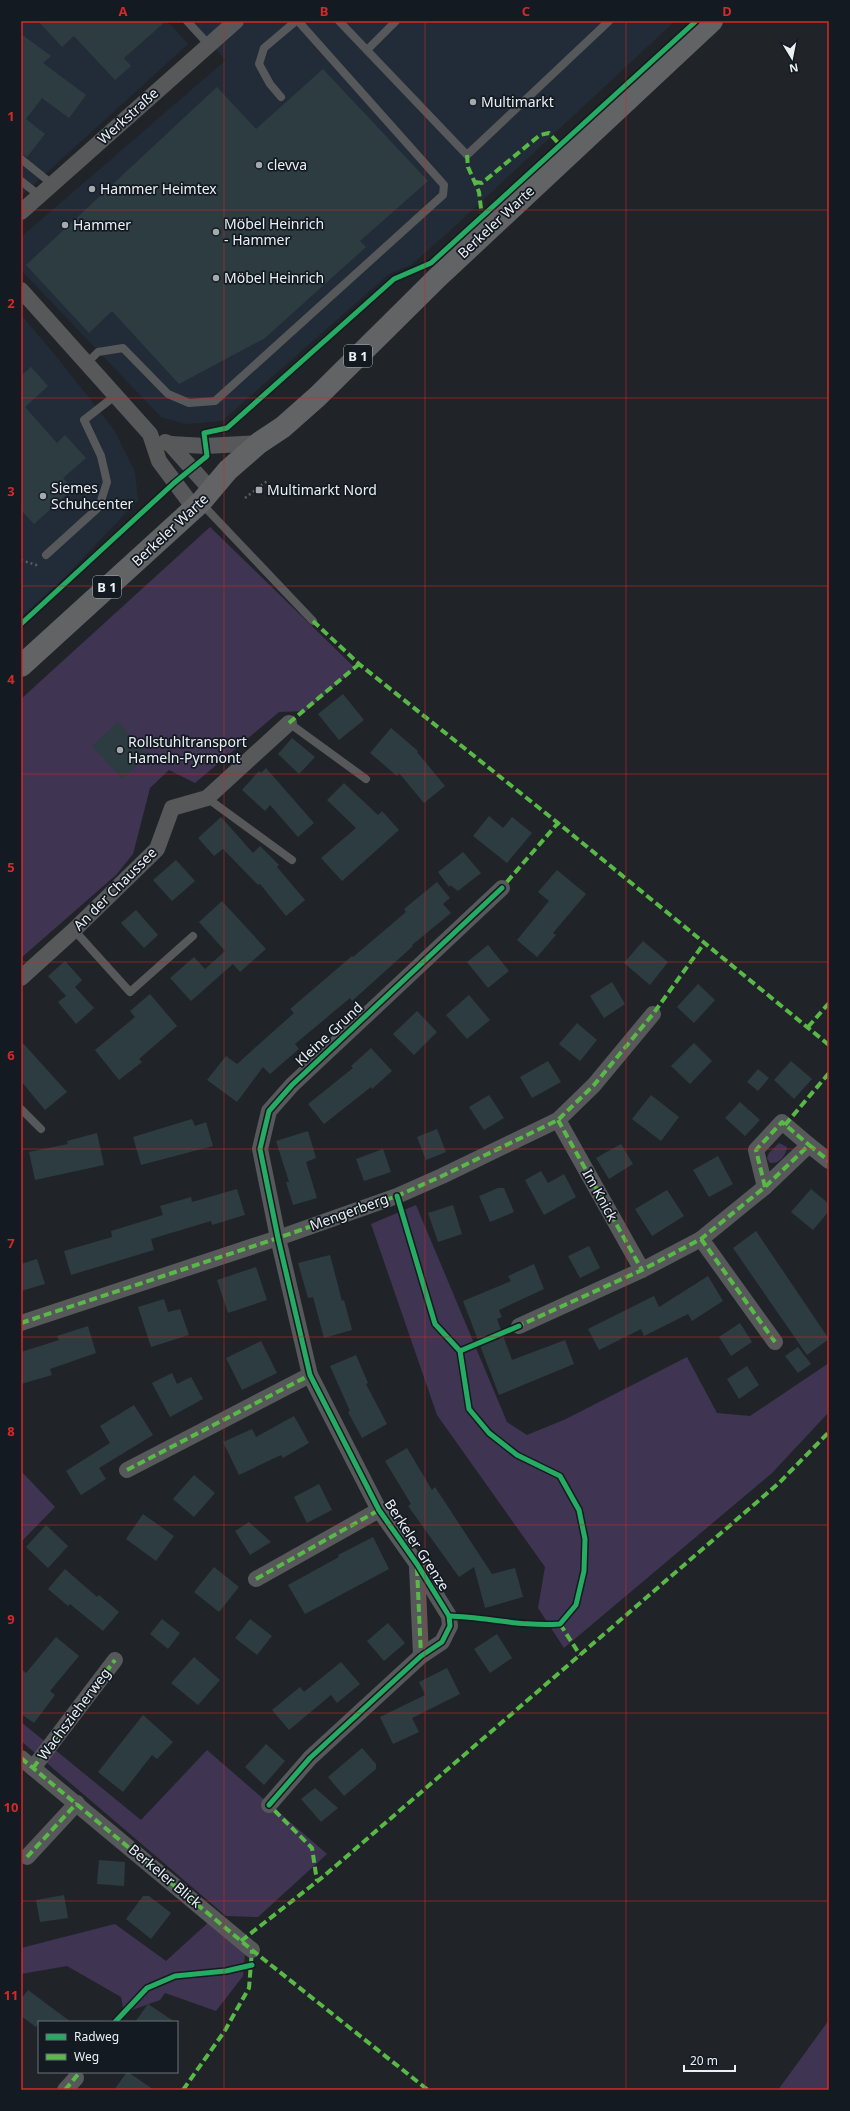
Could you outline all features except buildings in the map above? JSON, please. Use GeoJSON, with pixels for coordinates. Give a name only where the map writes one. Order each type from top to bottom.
{"type":"FeatureCollection","features":[{"type":"Feature","properties":{"kind":"main road","name":"Berkeler Warte"},"geometry":{"type":"LineString","coordinates":[[21,666],[202,501],[228,470],[260,442],[283,427],[471,245],[712,21]]}},
{"type":"Feature","properties":{"kind":"main road","name":"Berkeler Warte"},"geometry":{"type":"LineString","coordinates":[[202,501],[234,485],[267,455],[283,427]]}},
{"type":"Feature","properties":{"kind":"street","name":"Werkstraße"},"geometry":{"type":"LineString","coordinates":[[21,212],[236,21]]}},
{"type":"Feature","properties":{"kind":"street"},"geometry":{"type":"LineString","coordinates":[[21,290],[150,434],[170,444],[206,446],[260,442]]}},
{"type":"Feature","properties":{"kind":"street"},"geometry":{"type":"LineString","coordinates":[[150,434],[159,461],[202,501]]}},
{"type":"Feature","properties":{"kind":"street"},"geometry":{"type":"LineString","coordinates":[[170,444],[202,501]]}},
{"type":"Feature","properties":{"kind":"street","name":"An der Chaussee"},"geometry":{"type":"LineString","coordinates":[[21,978],[74,930],[157,849],[172,808],[207,798],[289,723]]}},
{"type":"Feature","properties":{"kind":"street","name":"Kleine Grund"},"geometry":{"type":"LineString","coordinates":[[278,1238],[260,1150],[269,1111],[292,1085],[502,888]]}},
{"type":"Feature","properties":{"kind":"street","name":"Mengerberg"},"geometry":{"type":"LineString","coordinates":[[21,1323],[278,1238],[397,1196],[558,1120],[594,1085],[653,1014]]}},
{"type":"Feature","properties":{"kind":"street","name":"Im Knick"},"geometry":{"type":"LineString","coordinates":[[558,1120],[642,1270]]}},
{"type":"Feature","properties":{"kind":"street"},"geometry":{"type":"LineString","coordinates":[[765,1187],[756,1150],[782,1122],[829,1161]]}},
{"type":"Feature","properties":{"kind":"street"},"geometry":{"type":"LineString","coordinates":[[519,1326],[642,1270],[701,1240],[765,1187],[809,1145]]}},
{"type":"Feature","properties":{"kind":"street","name":"Berkeler Grenze"},"geometry":{"type":"LineString","coordinates":[[269,1805],[310,1758],[421,1656],[442,1642],[450,1626],[450,1616],[417,1564],[379,1510],[310,1375],[278,1238]]}},
{"type":"Feature","properties":{"kind":"street"},"geometry":{"type":"LineString","coordinates":[[701,1240],[775,1342]]}},
{"type":"Feature","properties":{"kind":"street"},"geometry":{"type":"LineString","coordinates":[[127,1470],[310,1375]]}},
{"type":"Feature","properties":{"kind":"street","name":"Berkeler Grenze"},"geometry":{"type":"LineString","coordinates":[[256,1579],[379,1510]]}},
{"type":"Feature","properties":{"kind":"street","name":"Berkeler Grenze"},"geometry":{"type":"LineString","coordinates":[[417,1564],[421,1656]]}},
{"type":"Feature","properties":{"kind":"street","name":"Wachszieherweg"},"geometry":{"type":"LineString","coordinates":[[27,1763],[116,1660]]}},
{"type":"Feature","properties":{"kind":"street","name":"Berkeler Blick"},"geometry":{"type":"LineString","coordinates":[[27,1763],[252,1950]]}},
{"type":"Feature","properties":{"kind":"street"},"geometry":{"type":"LineString","coordinates":[[27,1857],[77,1803]]}},
{"type":"Feature","properties":{"kind":"street"},"geometry":{"type":"LineString","coordinates":[[65,2090],[76,2078]]}},
{"type":"Feature","properties":{"kind":"lane"},"geometry":{"type":"LineString","coordinates":[[187,21],[209,45]]}},
{"type":"Feature","properties":{"kind":"lane"},"geometry":{"type":"LineString","coordinates":[[87,363],[98,352],[123,348],[168,394],[189,403],[215,401],[443,195],[444,185],[297,21],[264,48],[259,64],[270,84],[281,97]]}},
{"type":"Feature","properties":{"kind":"lane"},"geometry":{"type":"LineString","coordinates":[[339,21],[467,155],[609,21]]}},
{"type":"Feature","properties":{"kind":"lane"},"geometry":{"type":"LineString","coordinates":[[367,50],[396,21]]}},
{"type":"Feature","properties":{"kind":"lane"},"geometry":{"type":"LineString","coordinates":[[21,159],[52,184]]}},
{"type":"Feature","properties":{"kind":"lane"},"geometry":{"type":"LineString","coordinates":[[21,181],[40,196]]}},
{"type":"Feature","properties":{"kind":"lane"},"geometry":{"type":"LineString","coordinates":[[46,555],[99,507],[107,482],[101,456],[84,420],[116,395]]}},
{"type":"Feature","properties":{"kind":"lane"},"geometry":{"type":"LineString","coordinates":[[202,501],[312,621]]}},
{"type":"Feature","properties":{"kind":"lane"},"geometry":{"type":"LineString","coordinates":[[289,723],[366,779]]}},
{"type":"Feature","properties":{"kind":"lane"},"geometry":{"type":"LineString","coordinates":[[207,798],[292,860]]}},
{"type":"Feature","properties":{"kind":"lane"},"geometry":{"type":"LineString","coordinates":[[74,930],[130,992],[193,936]]}},
{"type":"Feature","properties":{"kind":"lane"},"geometry":{"type":"LineString","coordinates":[[21,1109],[41,1129]]}},
{"type":"Feature","properties":{"kind":"path"},"geometry":{"type":"LineString","coordinates":[[246,498],[267,480]]}},
{"type":"Feature","properties":{"kind":"shaded area"},"geometry":{"type":"Polygon","coordinates":[[[21,21],[167,21],[188,44],[21,196],[21,21]]]}},
{"type":"Feature","properties":{"kind":"shaded area"},"geometry":{"type":"Polygon","coordinates":[[[188,21],[675,21],[453,228],[411,265],[389,274],[222,421],[185,424],[161,417],[21,270],[21,237],[226,60],[188,21]]]}},
{"type":"Feature","properties":{"kind":"shaded area"},"geometry":{"type":"Polygon","coordinates":[[[21,315],[56,356],[114,430],[135,472],[138,500],[66,576],[21,617],[21,315]]]}},
{"type":"Feature","properties":{"kind":"shaded area"},"geometry":{"type":"Polygon","coordinates":[[[210,527],[355,668],[306,711],[279,712],[195,783],[169,770],[150,788],[133,854],[116,875],[21,958],[21,699],[210,527]]]}},
{"type":"Feature","properties":{"kind":"shaded area"},"geometry":{"type":"Polygon","coordinates":[[[779,1143],[787,1147],[785,1153],[777,1162],[770,1163],[767,1158],[769,1153],[779,1143]]]}},
{"type":"Feature","properties":{"kind":"shaded area"},"geometry":{"type":"Polygon","coordinates":[[[416,1205],[507,1422],[527,1435],[566,1419],[687,1357],[717,1413],[750,1416],[829,1363],[829,1412],[772,1473],[564,1648],[538,1608],[545,1567],[437,1415],[371,1224],[416,1205]]]}},
{"type":"Feature","properties":{"kind":"shaded area"},"geometry":{"type":"Polygon","coordinates":[[[21,1471],[55,1507],[21,1542],[21,1471]]]}},
{"type":"Feature","properties":{"kind":"shaded area"},"geometry":{"type":"Polygon","coordinates":[[[21,1722],[141,1820],[207,1750],[327,1854],[258,1917],[226,1916],[21,1741],[21,1722]]]}},
{"type":"Feature","properties":{"kind":"shaded area"},"geometry":{"type":"Polygon","coordinates":[[[211,1920],[245,1954],[243,1976],[216,2011],[165,1993],[160,2000],[124,2013],[121,1997],[67,1966],[21,1974],[21,1948],[115,1924],[166,1961],[211,1920]]]}},
{"type":"Feature","properties":{"kind":"shaded area"},"geometry":{"type":"Polygon","coordinates":[[[829,2020],[829,2090],[778,2090],[829,2020]]]}},
{"type":"Feature","properties":{"kind":"marked path"},"geometry":{"type":"LineString","coordinates":[[475,182],[482,183],[540,135],[549,133],[560,145]]}},
{"type":"Feature","properties":{"kind":"marked path"},"geometry":{"type":"LineString","coordinates":[[467,155],[468,167],[479,192],[482,217]]}},
{"type":"Feature","properties":{"kind":"marked path"},"geometry":{"type":"LineString","coordinates":[[313,621],[359,664],[558,823],[829,1045]]}},
{"type":"Feature","properties":{"kind":"marked path"},"geometry":{"type":"LineString","coordinates":[[289,723],[359,664]]}},
{"type":"Feature","properties":{"kind":"marked path"},"geometry":{"type":"LineString","coordinates":[[499,891],[558,823]]}},
{"type":"Feature","properties":{"kind":"marked path"},"geometry":{"type":"LineString","coordinates":[[21,1323],[278,1238],[397,1196],[558,1120],[594,1085],[653,1014],[705,942]]}},
{"type":"Feature","properties":{"kind":"marked path"},"geometry":{"type":"LineString","coordinates":[[808,1027],[829,1003]]}},
{"type":"Feature","properties":{"kind":"marked path"},"geometry":{"type":"LineString","coordinates":[[785,1125],[829,1073]]}},
{"type":"Feature","properties":{"kind":"marked path"},"geometry":{"type":"LineString","coordinates":[[558,1120],[642,1270]]}},
{"type":"Feature","properties":{"kind":"marked path"},"geometry":{"type":"LineString","coordinates":[[765,1187],[756,1150],[782,1122],[809,1145]]}},
{"type":"Feature","properties":{"kind":"marked path"},"geometry":{"type":"LineString","coordinates":[[516,1327],[642,1270],[701,1239],[765,1187],[809,1145],[829,1161]]}},
{"type":"Feature","properties":{"kind":"marked path"},"geometry":{"type":"LineString","coordinates":[[701,1239],[775,1342]]}},
{"type":"Feature","properties":{"kind":"marked path"},"geometry":{"type":"LineString","coordinates":[[127,1470],[310,1375]]}},
{"type":"Feature","properties":{"kind":"marked path"},"geometry":{"type":"LineString","coordinates":[[241,1941],[324,1876],[779,1483],[829,1432]]}},
{"type":"Feature","properties":{"kind":"marked path"},"geometry":{"type":"LineString","coordinates":[[256,1579],[379,1510]]}},
{"type":"Feature","properties":{"kind":"marked path"},"geometry":{"type":"LineString","coordinates":[[417,1568],[421,1656]]}},
{"type":"Feature","properties":{"kind":"marked path"},"geometry":{"type":"LineString","coordinates":[[560,1624],[580,1655]]}},
{"type":"Feature","properties":{"kind":"marked path"},"geometry":{"type":"LineString","coordinates":[[33,1768],[115,1660]]}},
{"type":"Feature","properties":{"kind":"marked path"},"geometry":{"type":"LineString","coordinates":[[21,1758],[252,1950],[428,2090]]}},
{"type":"Feature","properties":{"kind":"marked path"},"geometry":{"type":"LineString","coordinates":[[272,1802],[269,1805],[312,1848],[317,1881]]}},
{"type":"Feature","properties":{"kind":"marked path"},"geometry":{"type":"LineString","coordinates":[[27,1857],[77,1803]]}},
{"type":"Feature","properties":{"kind":"marked path"},"geometry":{"type":"LineString","coordinates":[[183,2090],[224,2032],[249,1988],[252,1950]]}},
{"type":"Feature","properties":{"kind":"marked path"},"geometry":{"type":"LineString","coordinates":[[65,2090],[79,2073]]}},
{"type":"Feature","properties":{"kind":"cycle path"},"geometry":{"type":"LineString","coordinates":[[21,624],[174,483],[207,456],[204,433],[227,428],[394,279],[431,263],[696,21]]}},
{"type":"Feature","properties":{"kind":"cycle path"},"geometry":{"type":"LineString","coordinates":[[269,1805],[310,1758],[421,1656],[442,1642],[450,1626],[449,1616],[417,1564],[379,1510],[310,1375],[278,1238],[260,1149],[269,1111],[292,1085],[502,888]]}},
{"type":"Feature","properties":{"kind":"cycle path"},"geometry":{"type":"LineString","coordinates":[[397,1196],[435,1324],[460,1351],[469,1409],[489,1433],[517,1455],[560,1476],[579,1510],[585,1539],[584,1571],[576,1605],[560,1624],[546,1625],[518,1623],[449,1616]]}},
{"type":"Feature","properties":{"kind":"cycle path"},"geometry":{"type":"LineString","coordinates":[[460,1351],[519,1326]]}},
{"type":"Feature","properties":{"kind":"cycle path"},"geometry":{"type":"LineString","coordinates":[[116,2021],[147,1988],[175,1976],[226,1971],[252,1965]]}},
{"type":"Feature","properties":{"kind":"place","name":"Multimarkt"},"geometry":{"type":"Point","coordinates":[473,102]}},
{"type":"Feature","properties":{"kind":"place","name":"clevva"},"geometry":{"type":"Point","coordinates":[259,165]}},
{"type":"Feature","properties":{"kind":"place","name":"Hammer Heimtex"},"geometry":{"type":"Point","coordinates":[92,189]}},
{"type":"Feature","properties":{"kind":"place","name":"Hammer"},"geometry":{"type":"Point","coordinates":[65,225]}},
{"type":"Feature","properties":{"kind":"place","name":"Möbel Heinrich - Hammer"},"geometry":{"type":"Point","coordinates":[216,232]}},
{"type":"Feature","properties":{"kind":"place","name":"Möbel Heinrich"},"geometry":{"type":"Point","coordinates":[216,278]}},
{"type":"Feature","properties":{"kind":"place","name":"Multimarkt Nord"},"geometry":{"type":"Point","coordinates":[259,490]}},
{"type":"Feature","properties":{"kind":"place","name":"Siemes Schuhcenter"},"geometry":{"type":"Point","coordinates":[43,496]}},
{"type":"Feature","properties":{"kind":"place","name":"Rollstuhltransport Hameln-Pyrmont"},"geometry":{"type":"Point","coordinates":[120,750]}}]}
